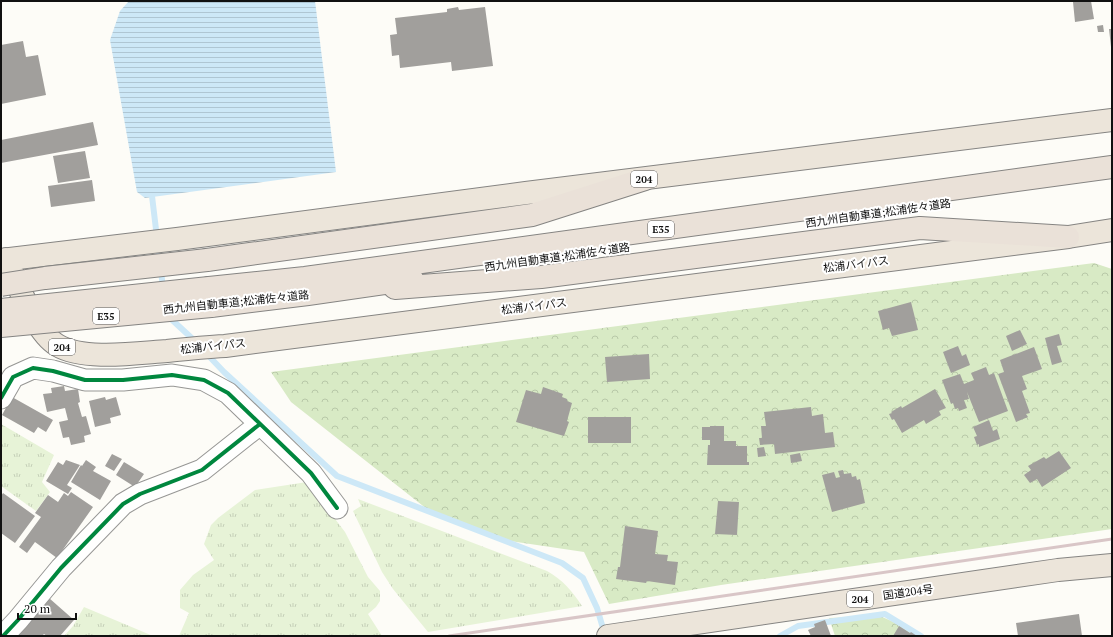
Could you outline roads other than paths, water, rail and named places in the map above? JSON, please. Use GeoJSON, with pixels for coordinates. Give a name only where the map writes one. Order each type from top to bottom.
{"type":"FeatureCollection","features":[{"type":"Feature","properties":{"kind":"highway","name":"松浦バイパス"},"geometry":{"type":"LineString","coordinates":[[1112,120],[645,178],[177,239],[4,259],[33,315],[44,332],[56,344],[72,351],[111,355],[225,346],[1068,237],[1112,230]]}},
{"type":"Feature","properties":{"kind":"highway","name":"西九州自動車道;松浦佐々道路"},"geometry":{"type":"LineString","coordinates":[[1,326],[210,297],[305,278],[1112,167]]}},
{"type":"Feature","properties":{"kind":"highway"},"geometry":{"type":"LineString","coordinates":[[1,285],[45,278],[207,260],[532,214],[645,178]]}},
{"type":"Feature","properties":{"kind":"highway","name":"西九州自動車道;松浦佐々道路"},"geometry":{"type":"LineString","coordinates":[[1,310],[210,297],[308,294],[534,260],[1112,181]]}},
{"type":"Feature","properties":{"kind":"highway"},"geometry":{"type":"LineString","coordinates":[[308,294],[541,277],[920,228],[1068,237]]}},
{"type":"Feature","properties":{"kind":"highway","name":"国道204号"},"geometry":{"type":"LineString","coordinates":[[608,636],[1050,571],[1112,565]]}},
{"type":"Feature","properties":{"kind":"street"},"geometry":{"type":"LineString","coordinates":[[1,398],[13,377],[33,368],[53,371],[85,380],[123,380],[172,375],[204,380],[228,393],[311,473],[337,508]]}},
{"type":"Feature","properties":{"kind":"street"},"geometry":{"type":"LineString","coordinates":[[3,636],[61,568],[123,504],[140,494],[202,470],[260,424]]}},
{"type":"Feature","properties":{"kind":"water"},"geometry":{"type":"Polygon","coordinates":[[[129,1],[315,1],[336,172],[145,198],[137,192],[110,40],[120,11],[129,1]]]}},
{"type":"Feature","properties":{"kind":"waterway"},"geometry":{"type":"LineString","coordinates":[[152,196],[163,288]]}},
{"type":"Feature","properties":{"kind":"waterway"},"geometry":{"type":"LineString","coordinates":[[170,315],[170,318],[196,342]]}},
{"type":"Feature","properties":{"kind":"waterway"},"geometry":{"type":"LineString","coordinates":[[205,352],[224,372],[337,476],[562,563],[583,578],[597,608],[605,635]]}},
{"type":"Feature","properties":{"kind":"waterway"},"geometry":{"type":"LineString","coordinates":[[780,636],[798,626],[885,614],[921,636]]}},
{"type":"Feature","properties":{"kind":"railway"},"geometry":{"type":"LineString","coordinates":[[449,636],[1112,539]]}}]}
